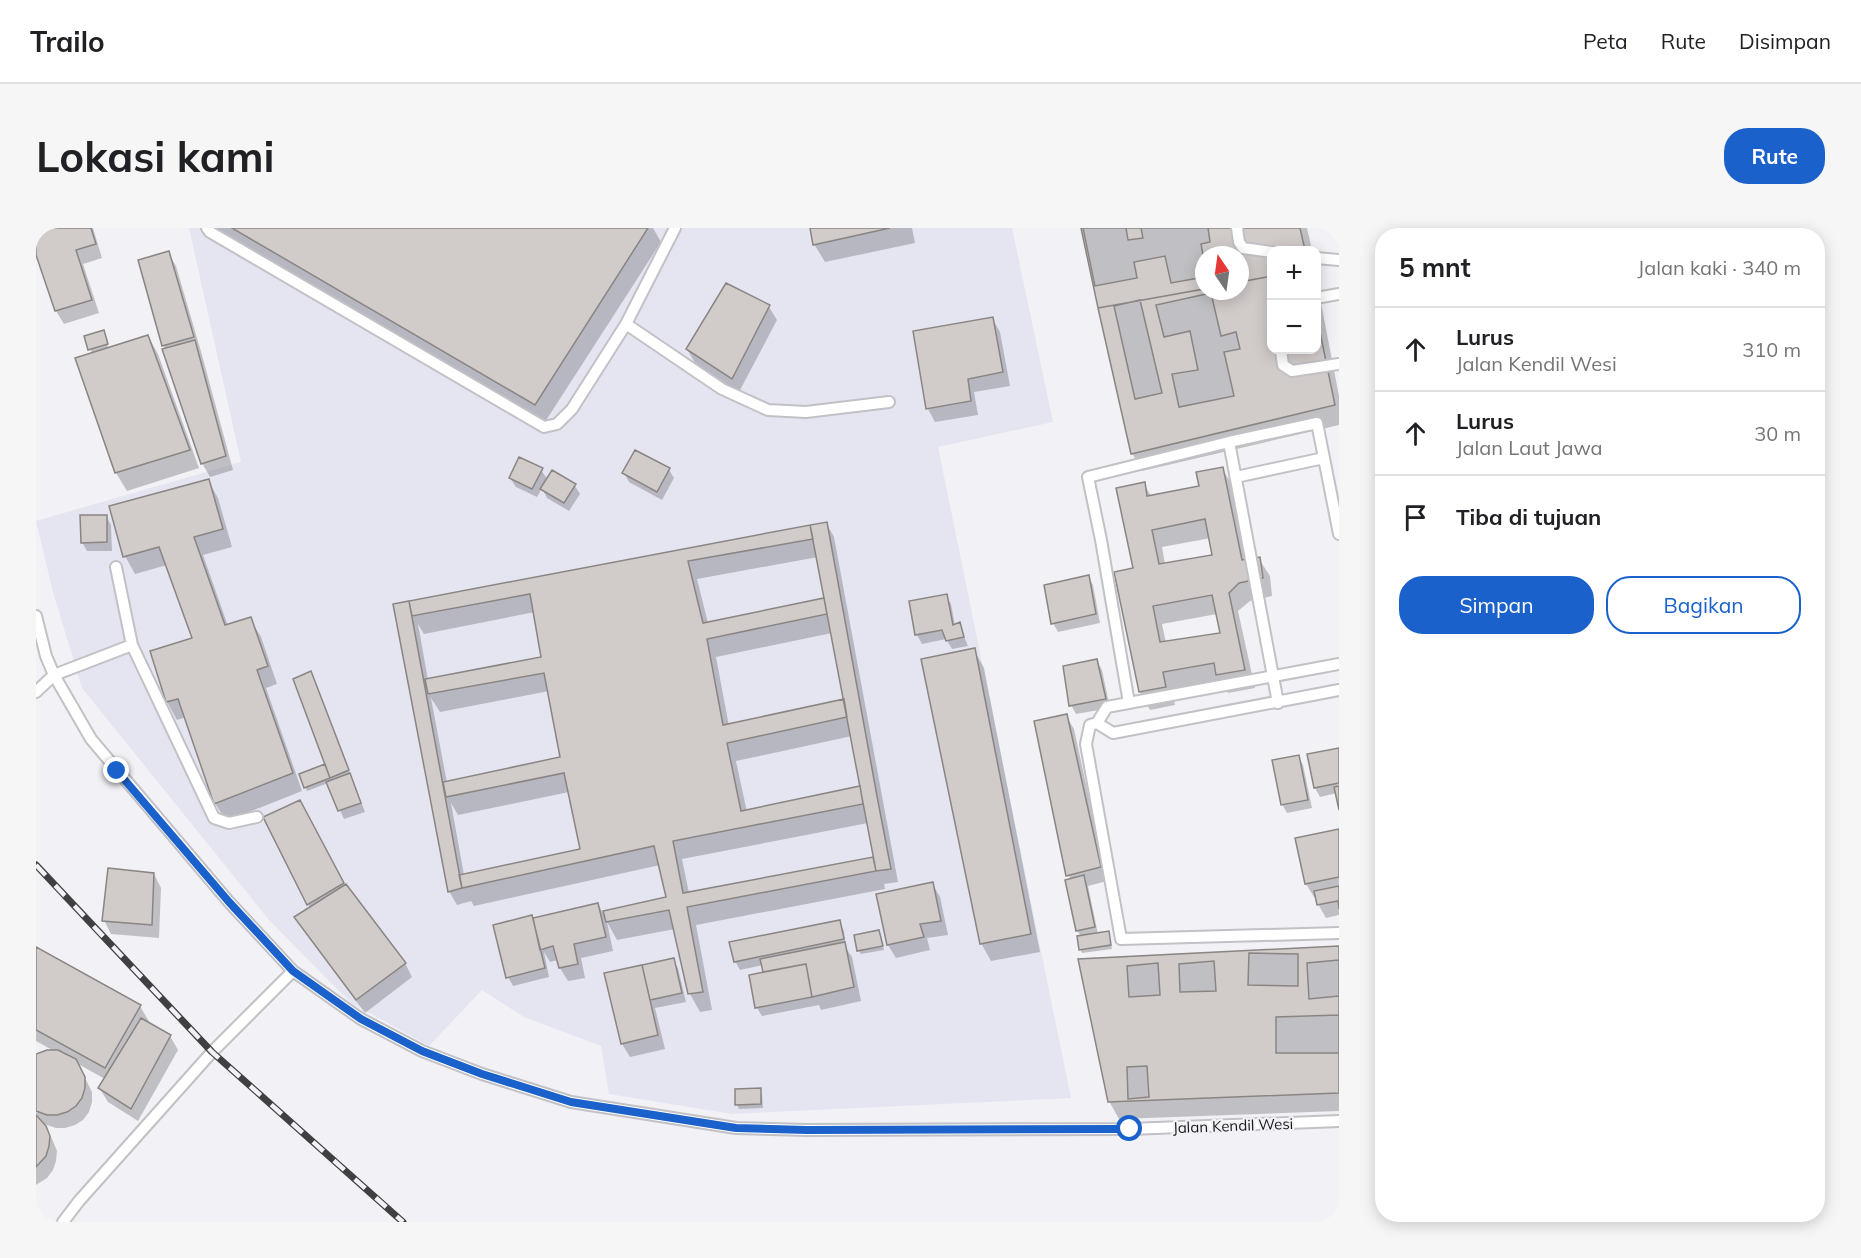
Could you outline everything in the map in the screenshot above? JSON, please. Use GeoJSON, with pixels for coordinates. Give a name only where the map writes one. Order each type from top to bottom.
{"type":"FeatureCollection","features":[{"type":"Feature","properties":{"kind":"lane"},"geometry":{"type":"LineString","coordinates":[[207,228],[210,232],[544,427],[557,423],[572,409],[626,324],[675,228]]}},
{"type":"Feature","properties":{"kind":"lane"},"geometry":{"type":"LineString","coordinates":[[1237,228],[1239,242],[1243,248],[1267,251]]}},
{"type":"Feature","properties":{"kind":"lane"},"geometry":{"type":"LineString","coordinates":[[1321,258],[1339,260]]}},
{"type":"Feature","properties":{"kind":"lane"},"geometry":{"type":"LineString","coordinates":[[1321,297],[1339,294]]}},
{"type":"Feature","properties":{"kind":"lane"},"geometry":{"type":"LineString","coordinates":[[626,324],[722,389],[768,410],[806,412],[889,402]]}},
{"type":"Feature","properties":{"kind":"lane"},"geometry":{"type":"LineString","coordinates":[[1282,354],[1283,365],[1292,371],[1339,364]]}},
{"type":"Feature","properties":{"kind":"lane"},"geometry":{"type":"LineString","coordinates":[[1129,703],[1088,477],[1317,423],[1339,534]]}},
{"type":"Feature","properties":{"kind":"lane"},"geometry":{"type":"LineString","coordinates":[[1229,442],[1278,703]]}},
{"type":"Feature","properties":{"kind":"lane"},"geometry":{"type":"LineString","coordinates":[[1236,477],[1324,458]]}},
{"type":"Feature","properties":{"kind":"lane"},"geometry":{"type":"LineString","coordinates":[[116,567],[132,645],[214,818],[230,823],[257,817]]}},
{"type":"Feature","properties":{"kind":"lane","name":"Jalan Kendil Wesi"},"geometry":{"type":"LineString","coordinates":[[36,616],[46,656],[54,675],[91,739],[229,902],[293,971],[361,1019],[422,1051],[482,1074],[571,1102],[736,1128],[807,1130],[1130,1129],[1339,1121]]}},
{"type":"Feature","properties":{"kind":"lane"},"geometry":{"type":"LineString","coordinates":[[36,692],[54,675],[132,645]]}},
{"type":"Feature","properties":{"kind":"lane"},"geometry":{"type":"LineString","coordinates":[[1339,664],[1107,707],[1096,723],[1090,725],[1086,744],[1121,939],[1339,933]]}},
{"type":"Feature","properties":{"kind":"lane"},"geometry":{"type":"LineString","coordinates":[[1096,723],[1113,733],[1339,690]]}},
{"type":"Feature","properties":{"kind":"lane"},"geometry":{"type":"LineString","coordinates":[[63,1222],[79,1201],[212,1052],[293,971]]}},
{"type":"Feature","properties":{"kind":"shaded area"},"geometry":{"type":"Polygon","coordinates":[[[189,228],[1012,228],[1053,422],[938,447],[1071,1098],[732,1114],[609,1094],[601,1046],[524,1017],[482,990],[429,1046],[350,1002],[269,920],[82,688],[53,592],[36,521],[241,462],[189,228]]]}},
{"type":"Feature","properties":{"kind":"building"},"geometry":{"type":"Polygon","coordinates":[[[36,228],[91,228],[96,244],[76,250],[92,300],[55,311],[36,255],[36,228]]]}},
{"type":"Feature","properties":{"kind":"building"},"geometry":{"type":"Polygon","coordinates":[[[232,228],[648,228],[535,405],[232,228]]]}},
{"type":"Feature","properties":{"kind":"building"},"geometry":{"type":"Polygon","coordinates":[[[810,228],[890,228],[813,245],[810,228]]]}},
{"type":"Feature","properties":{"kind":"building"},"geometry":{"type":"Polygon","coordinates":[[[1081,228],[1300,228],[1304,246],[1267,246],[1267,277],[1249,280],[1249,246],[1195,246],[1195,291],[1098,308],[1081,228]]]}},
{"type":"Feature","properties":{"kind":"building"},"geometry":{"type":"Polygon","coordinates":[[[1083,228],[1126,228],[1128,240],[1143,238],[1141,228],[1208,228],[1210,242],[1195,246],[1195,279],[1171,283],[1165,256],[1134,262],[1137,278],[1095,286],[1083,228]]]}},
{"type":"Feature","properties":{"kind":"building"},"geometry":{"type":"Polygon","coordinates":[[[169,251],[194,337],[162,346],[138,260],[169,251]]]}},
{"type":"Feature","properties":{"kind":"building"},"geometry":{"type":"Polygon","coordinates":[[[1267,277],[1267,354],[1321,354],[1321,337],[1335,405],[1131,454],[1098,308],[1195,291],[1195,300],[1249,300],[1249,280],[1267,277]]]}},
{"type":"Feature","properties":{"kind":"building"},"geometry":{"type":"Polygon","coordinates":[[[726,283],[770,305],[732,379],[686,349],[726,283]]]}},
{"type":"Feature","properties":{"kind":"building"},"geometry":{"type":"Polygon","coordinates":[[[1195,296],[1195,300],[1213,300],[1221,336],[1236,332],[1240,349],[1224,352],[1234,396],[1179,407],[1172,374],[1198,370],[1190,331],[1164,337],[1156,305],[1195,296]]]}},
{"type":"Feature","properties":{"kind":"building"},"geometry":{"type":"Polygon","coordinates":[[[1140,300],[1162,393],[1135,399],[1114,306],[1140,300]]]}},
{"type":"Feature","properties":{"kind":"building"},"geometry":{"type":"Polygon","coordinates":[[[993,317],[1003,372],[968,379],[971,401],[926,409],[913,331],[993,317]]]}},
{"type":"Feature","properties":{"kind":"building"},"geometry":{"type":"Polygon","coordinates":[[[104,330],[108,344],[88,350],[84,336],[104,330]]]}},
{"type":"Feature","properties":{"kind":"building"},"geometry":{"type":"Polygon","coordinates":[[[148,335],[190,450],[115,473],[75,358],[148,335]]]}},
{"type":"Feature","properties":{"kind":"building"},"geometry":{"type":"Polygon","coordinates":[[[195,340],[226,456],[201,464],[162,349],[195,340]]]}},
{"type":"Feature","properties":{"kind":"building"},"geometry":{"type":"Polygon","coordinates":[[[635,450],[670,468],[657,492],[622,473],[635,450]]]}},
{"type":"Feature","properties":{"kind":"building"},"geometry":{"type":"Polygon","coordinates":[[[519,457],[543,468],[532,489],[509,478],[519,457]]]}},
{"type":"Feature","properties":{"kind":"building"},"geometry":{"type":"Polygon","coordinates":[[[1223,467],[1242,560],[1260,557],[1263,578],[1239,583],[1229,593],[1245,670],[1216,675],[1214,663],[1163,672],[1166,687],[1139,692],[1114,572],[1133,568],[1116,488],[1145,482],[1147,496],[1199,486],[1196,472],[1223,467]],[[1205,519],[1152,530],[1159,564],[1212,555],[1205,519]],[[1212,595],[1153,606],[1160,642],[1220,633],[1212,595]]]}},
{"type":"Feature","properties":{"kind":"building"},"geometry":{"type":"Polygon","coordinates":[[[552,470],[576,484],[564,503],[540,489],[552,470]]]}},
{"type":"Feature","properties":{"kind":"building"},"geometry":{"type":"Polygon","coordinates":[[[209,479],[223,529],[194,537],[225,625],[251,617],[268,666],[257,670],[293,773],[214,804],[178,699],[166,702],[150,651],[192,638],[159,547],[123,557],[109,506],[209,479]]]}},
{"type":"Feature","properties":{"kind":"building"},"geometry":{"type":"Polygon","coordinates":[[[80,515],[107,515],[107,542],[81,543],[80,515]]]}},
{"type":"Feature","properties":{"kind":"building"},"geometry":{"type":"Polygon","coordinates":[[[827,522],[891,869],[876,871],[810,525],[827,522]]]}},
{"type":"Feature","properties":{"kind":"building"},"geometry":{"type":"Polygon","coordinates":[[[810,525],[813,539],[688,561],[703,623],[824,598],[827,614],[707,639],[723,725],[844,699],[847,717],[727,743],[741,811],[860,786],[863,804],[673,841],[683,893],[873,857],[876,871],[687,907],[703,992],[688,994],[669,910],[606,922],[603,911],[666,897],[654,846],[462,888],[459,875],[580,849],[564,773],[446,797],[443,782],[560,757],[544,673],[428,694],[425,679],[541,657],[530,594],[412,616],[409,601],[810,525]]]}},
{"type":"Feature","properties":{"kind":"building"},"geometry":{"type":"Polygon","coordinates":[[[1089,575],[1096,614],[1051,624],[1044,585],[1089,575]]]}},
{"type":"Feature","properties":{"kind":"building"},"geometry":{"type":"Polygon","coordinates":[[[947,594],[953,625],[960,622],[964,637],[946,641],[942,630],[915,635],[909,601],[947,594]]]}},
{"type":"Feature","properties":{"kind":"building"},"geometry":{"type":"Polygon","coordinates":[[[409,601],[462,888],[448,892],[393,604],[409,601]]]}},
{"type":"Feature","properties":{"kind":"building"},"geometry":{"type":"Polygon","coordinates":[[[975,648],[1031,934],[980,944],[921,659],[975,648]]]}},
{"type":"Feature","properties":{"kind":"building"},"geometry":{"type":"Polygon","coordinates":[[[1097,659],[1106,699],[1069,706],[1063,666],[1097,659]]]}},
{"type":"Feature","properties":{"kind":"building"},"geometry":{"type":"Polygon","coordinates":[[[311,671],[349,770],[330,778],[293,679],[311,671]]]}},
{"type":"Feature","properties":{"kind":"building"},"geometry":{"type":"Polygon","coordinates":[[[1067,714],[1101,867],[1066,876],[1034,721],[1067,714]]]}},
{"type":"Feature","properties":{"kind":"building"},"geometry":{"type":"Polygon","coordinates":[[[1339,748],[1339,783],[1314,788],[1307,754],[1339,748]]]}},
{"type":"Feature","properties":{"kind":"building"},"geometry":{"type":"Polygon","coordinates":[[[1299,755],[1308,800],[1281,805],[1272,760],[1299,755]]]}},
{"type":"Feature","properties":{"kind":"building"},"geometry":{"type":"Polygon","coordinates":[[[325,764],[330,778],[304,788],[299,774],[325,764]]]}},
{"type":"Feature","properties":{"kind":"building"},"geometry":{"type":"Polygon","coordinates":[[[350,773],[361,803],[338,811],[326,782],[350,773]]]}},
{"type":"Feature","properties":{"kind":"building"},"geometry":{"type":"Polygon","coordinates":[[[1339,786],[1339,810],[1334,787],[1339,786]]]}},
{"type":"Feature","properties":{"kind":"building"},"geometry":{"type":"Polygon","coordinates":[[[300,800],[344,883],[307,905],[263,817],[300,800]]]}},
{"type":"Feature","properties":{"kind":"building"},"geometry":{"type":"Polygon","coordinates":[[[1339,829],[1339,877],[1305,884],[1295,838],[1339,829]]]}},
{"type":"Feature","properties":{"kind":"building"},"geometry":{"type":"Polygon","coordinates":[[[108,868],[154,873],[152,925],[102,921],[108,868]]]}},
{"type":"Feature","properties":{"kind":"building"},"geometry":{"type":"Polygon","coordinates":[[[1084,875],[1095,927],[1076,931],[1065,880],[1084,875]]]}},
{"type":"Feature","properties":{"kind":"building"},"geometry":{"type":"Polygon","coordinates":[[[933,882],[941,921],[920,924],[924,937],[887,945],[876,894],[933,882]]]}},
{"type":"Feature","properties":{"kind":"building"},"geometry":{"type":"Polygon","coordinates":[[[346,884],[406,963],[356,1000],[294,917],[346,884]]]}},
{"type":"Feature","properties":{"kind":"building"},"geometry":{"type":"Polygon","coordinates":[[[1339,886],[1339,909],[1338,901],[1317,905],[1314,891],[1339,886]]]}},
{"type":"Feature","properties":{"kind":"building"},"geometry":{"type":"Polygon","coordinates":[[[598,903],[606,937],[574,944],[578,964],[559,968],[553,946],[540,950],[533,918],[598,903]]]}},
{"type":"Feature","properties":{"kind":"building"},"geometry":{"type":"Polygon","coordinates":[[[532,915],[545,968],[506,978],[493,925],[532,915]]]}},
{"type":"Feature","properties":{"kind":"building"},"geometry":{"type":"Polygon","coordinates":[[[840,920],[844,939],[734,962],[729,942],[840,920]]]}},
{"type":"Feature","properties":{"kind":"building"},"geometry":{"type":"Polygon","coordinates":[[[879,930],[883,946],[857,951],[854,935],[879,930]]]}},
{"type":"Feature","properties":{"kind":"building"},"geometry":{"type":"Polygon","coordinates":[[[1109,931],[1111,945],[1079,950],[1077,936],[1109,931]]]}},
{"type":"Feature","properties":{"kind":"building"},"geometry":{"type":"Polygon","coordinates":[[[845,942],[854,987],[812,997],[806,964],[763,972],[760,959],[845,942]]]}},
{"type":"Feature","properties":{"kind":"building"},"geometry":{"type":"Polygon","coordinates":[[[1339,946],[1339,1093],[1108,1102],[1078,959],[1339,946]]]}},
{"type":"Feature","properties":{"kind":"building"},"geometry":{"type":"Polygon","coordinates":[[[36,947],[141,1005],[105,1068],[36,1030],[36,947]]]}},
{"type":"Feature","properties":{"kind":"building"},"geometry":{"type":"Polygon","coordinates":[[[1249,953],[1298,954],[1298,986],[1248,985],[1249,953]]]}},
{"type":"Feature","properties":{"kind":"building"},"geometry":{"type":"Polygon","coordinates":[[[674,958],[682,993],[650,1000],[642,965],[674,958]]]}},
{"type":"Feature","properties":{"kind":"building"},"geometry":{"type":"Polygon","coordinates":[[[1339,960],[1339,996],[1309,999],[1307,963],[1339,960]]]}},
{"type":"Feature","properties":{"kind":"building"},"geometry":{"type":"Polygon","coordinates":[[[1214,961],[1216,991],[1180,992],[1179,964],[1214,961]]]}},
{"type":"Feature","properties":{"kind":"building"},"geometry":{"type":"Polygon","coordinates":[[[1158,963],[1160,995],[1129,997],[1127,966],[1158,963]]]}},
{"type":"Feature","properties":{"kind":"building"},"geometry":{"type":"Polygon","coordinates":[[[806,964],[812,997],[755,1008],[749,975],[806,964]]]}},
{"type":"Feature","properties":{"kind":"building"},"geometry":{"type":"Polygon","coordinates":[[[642,965],[658,1035],[621,1044],[604,973],[642,965]]]}},
{"type":"Feature","properties":{"kind":"building"},"geometry":{"type":"Polygon","coordinates":[[[1339,1015],[1339,1053],[1276,1053],[1276,1017],[1339,1015]]]}},
{"type":"Feature","properties":{"kind":"building"},"geometry":{"type":"Polygon","coordinates":[[[141,1018],[171,1035],[131,1109],[98,1088],[141,1018]]]}},
{"type":"Feature","properties":{"kind":"building"},"geometry":{"type":"Polygon","coordinates":[[[47,1050],[58,1050],[76,1059],[85,1077],[82,1098],[76,1106],[57,1115],[47,1115],[36,1111],[36,1054],[47,1050]]]}},
{"type":"Feature","properties":{"kind":"building"},"geometry":{"type":"Polygon","coordinates":[[[1147,1066],[1149,1097],[1128,1099],[1127,1067],[1147,1066]]]}},
{"type":"Feature","properties":{"kind":"building"},"geometry":{"type":"Polygon","coordinates":[[[761,1088],[761,1104],[735,1105],[735,1089],[761,1088]]]}},
{"type":"Feature","properties":{"kind":"building"},"geometry":{"type":"Polygon","coordinates":[[[36,1115],[46,1126],[50,1136],[46,1156],[36,1167],[36,1115]]]}},
{"type":"Feature","properties":{"kind":"railway"},"geometry":{"type":"LineString","coordinates":[[36,865],[212,1052],[403,1222]]}},
{"type":"Feature","properties":{"kind":"route"},"geometry":{"type":"LineString","coordinates":[[117,771],[229,902],[293,971],[361,1019],[422,1051],[482,1074],[571,1102],[736,1128],[807,1130],[1130,1129]]}}]}
